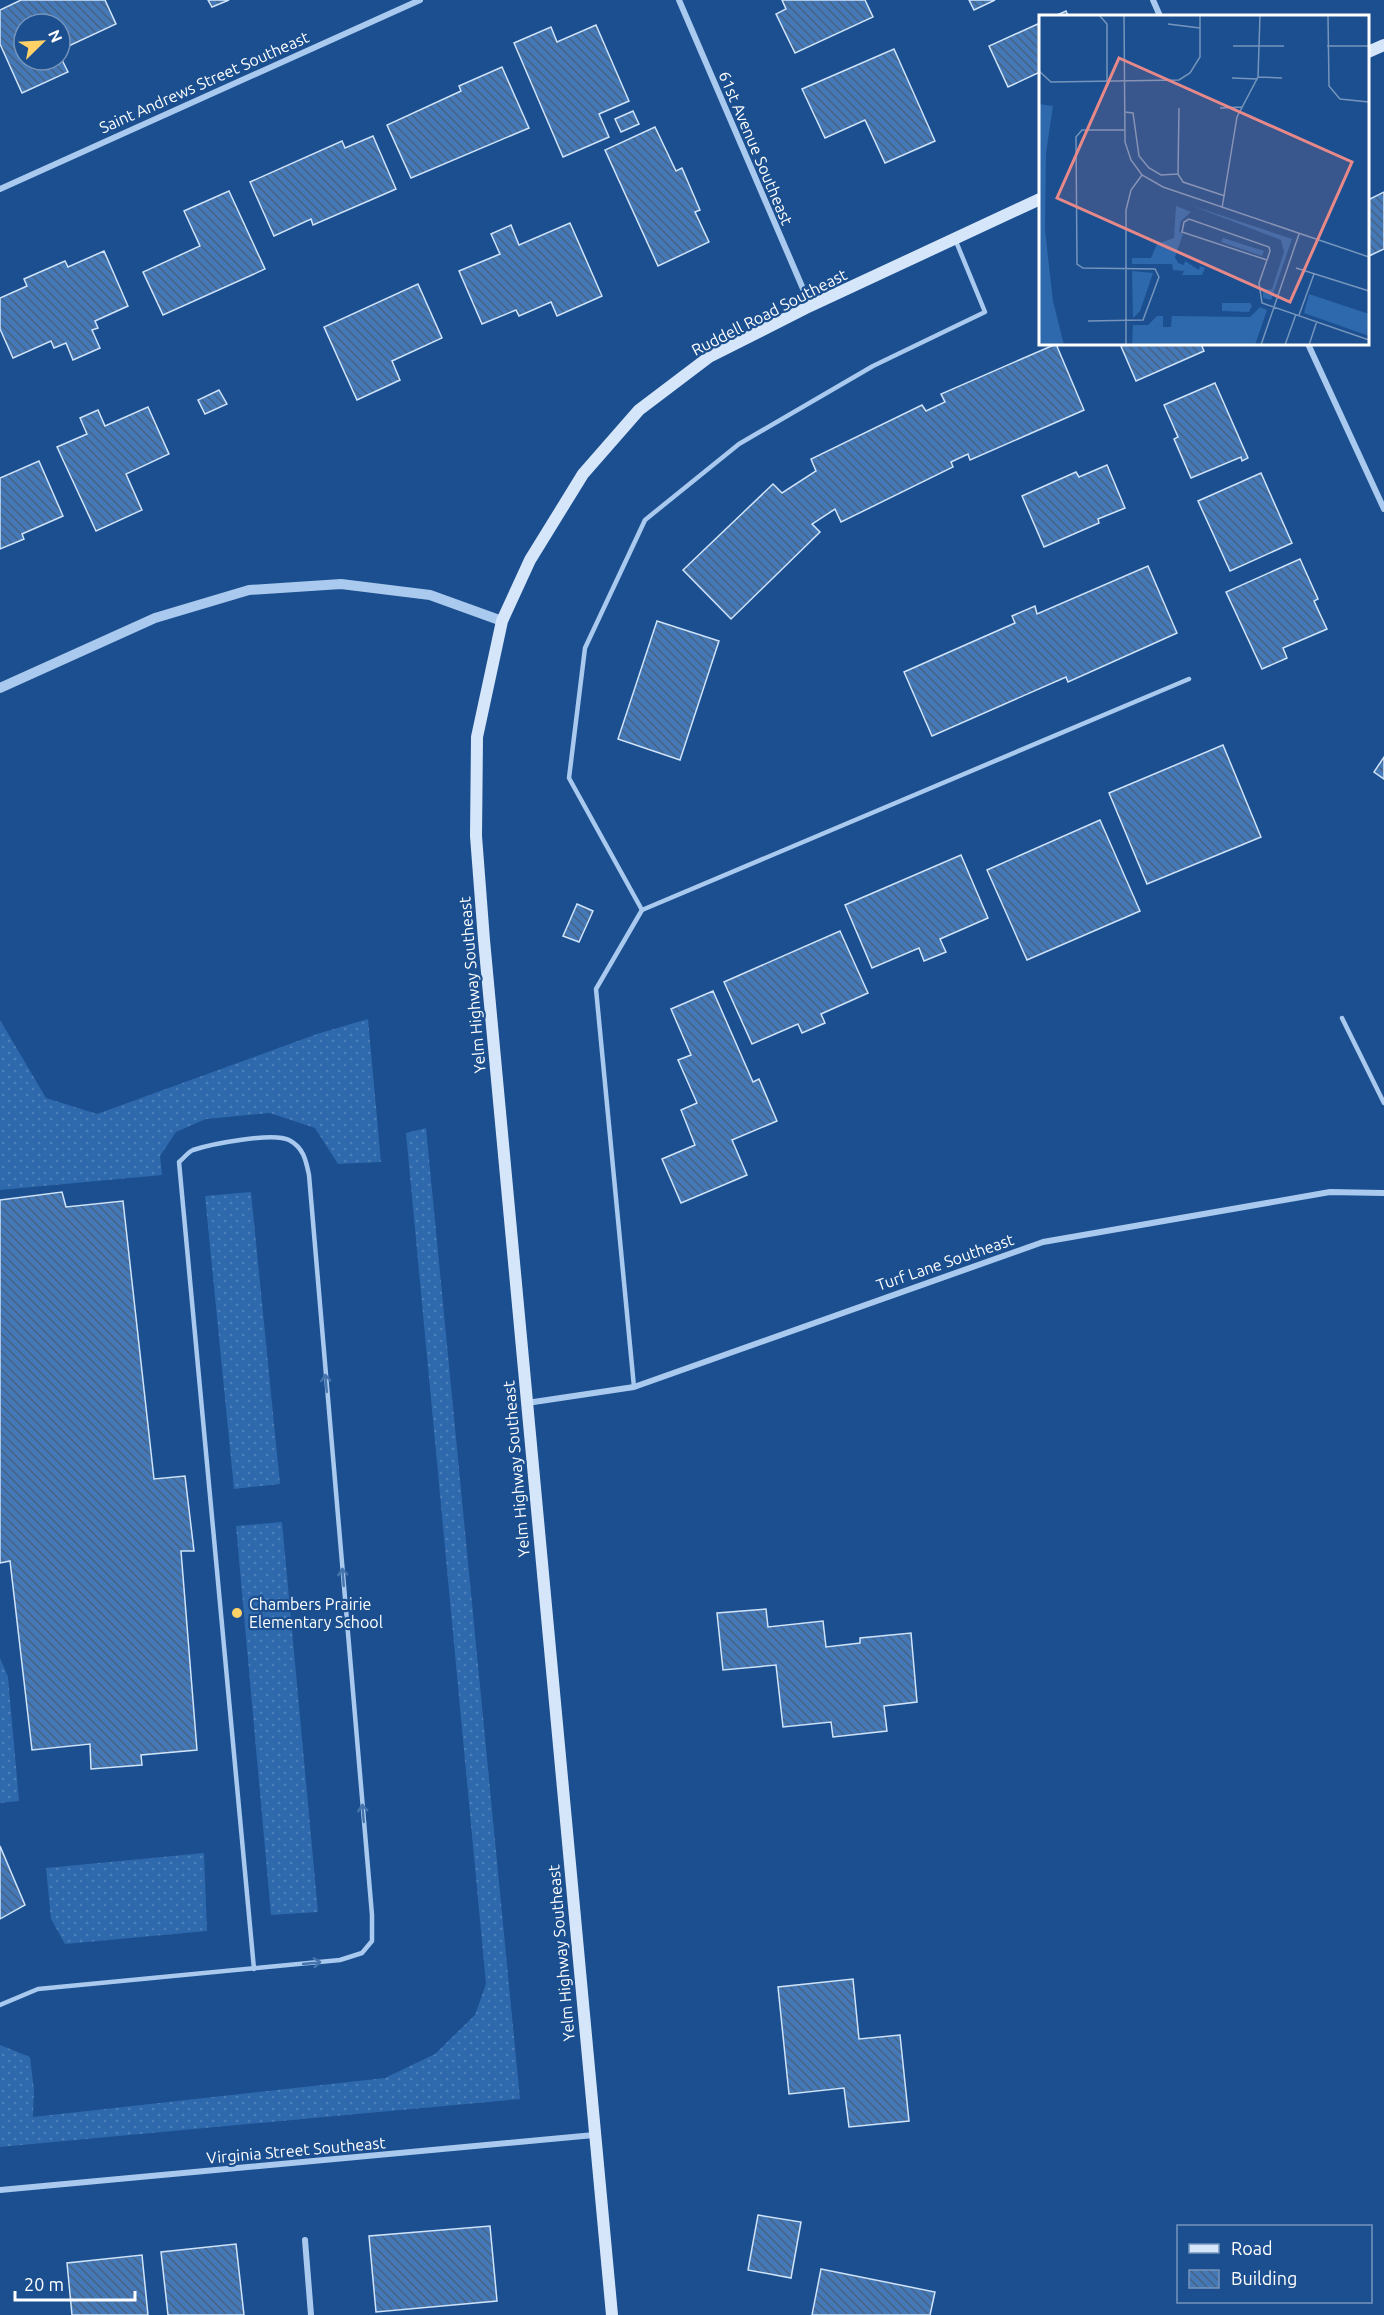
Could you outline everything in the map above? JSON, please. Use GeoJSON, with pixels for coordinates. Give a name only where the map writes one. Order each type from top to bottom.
{"type":"FeatureCollection","features":[{"type":"Feature","properties":{"kind":"main road"},"geometry":{"type":"LineString","coordinates":[[1369,52],[1384,45]]}},
{"type":"Feature","properties":{"kind":"main road","name":"Ruddell Road Southeast"},"geometry":{"type":"LineString","coordinates":[[502,621],[530,560],[583,474],[639,410],[709,357],[810,306],[1039,200]]}},
{"type":"Feature","properties":{"kind":"main road","name":"Yelm Highway Southeast"},"geometry":{"type":"LineString","coordinates":[[502,621],[477,737],[476,836],[526,1403],[612,2315]]}},
{"type":"Feature","properties":{"kind":"street","name":"Saint Andrews Street Southeast"},"geometry":{"type":"LineString","coordinates":[[0,189],[420,0]]}},
{"type":"Feature","properties":{"kind":"street","name":"61st Avenue Southeast"},"geometry":{"type":"LineString","coordinates":[[679,0],[810,306]]}},
{"type":"Feature","properties":{"kind":"street"},"geometry":{"type":"LineString","coordinates":[[1153,0],[1160,15]]}},
{"type":"Feature","properties":{"kind":"street"},"geometry":{"type":"LineString","coordinates":[[1308,345],[1384,509]]}},
{"type":"Feature","properties":{"kind":"street"},"geometry":{"type":"LineString","coordinates":[[0,688],[155,618],[249,590],[340,584],[430,595],[502,621]]}},
{"type":"Feature","properties":{"kind":"street","name":"Turf Lane Southeast"},"geometry":{"type":"LineString","coordinates":[[526,1403],[633,1387],[1043,1242],[1330,1192],[1384,1193]]}},
{"type":"Feature","properties":{"kind":"street","name":"Virginia Street Southeast"},"geometry":{"type":"LineString","coordinates":[[0,2190],[594,2135]]}},
{"type":"Feature","properties":{"kind":"street"},"geometry":{"type":"LineString","coordinates":[[304,2240],[311,2315]]}},
{"type":"Feature","properties":{"kind":"lane"},"geometry":{"type":"LineString","coordinates":[[642,910],[569,778],[585,648],[645,520],[740,444],[873,366],[985,312],[955,239]]}},
{"type":"Feature","properties":{"kind":"lane"},"geometry":{"type":"LineString","coordinates":[[633,1387],[596,989],[642,910],[1189,678]]}},
{"type":"Feature","properties":{"kind":"lane"},"geometry":{"type":"LineString","coordinates":[[1342,1018],[1384,1103]]}},
{"type":"Feature","properties":{"kind":"lane"},"geometry":{"type":"LineString","coordinates":[[0,2005],[38,1989],[254,1969],[340,1960],[362,1953],[372,1941],[372,1916],[309,1175],[304,1154],[289,1140],[264,1138],[226,1142],[191,1151],[179,1162],[254,1969]]}},
{"type":"Feature","properties":{"kind":"shaded area"},"geometry":{"type":"Polygon","coordinates":[[[368,1019],[381,1162],[338,1164],[315,1128],[270,1113],[206,1119],[176,1132],[160,1156],[162,1175],[0,1190],[0,1020],[46,1098],[97,1114],[317,1034],[368,1019]]]}},
{"type":"Feature","properties":{"kind":"shaded area"},"geometry":{"type":"Polygon","coordinates":[[[426,1128],[520,2099],[0,2147],[0,2045],[30,2057],[34,2090],[33,2117],[385,2078],[435,2054],[475,2015],[486,1984],[406,1133],[426,1128]]]}},
{"type":"Feature","properties":{"kind":"shaded area"},"geometry":{"type":"Polygon","coordinates":[[[251,1192],[280,1484],[234,1489],[205,1196],[251,1192]]]}},
{"type":"Feature","properties":{"kind":"shaded area"},"geometry":{"type":"Polygon","coordinates":[[[282,1522],[318,1912],[271,1915],[236,1526],[282,1522]]]}},
{"type":"Feature","properties":{"kind":"shaded area"},"geometry":{"type":"Polygon","coordinates":[[[0,1658],[8,1677],[19,1801],[0,1803],[0,1658]]]}},
{"type":"Feature","properties":{"kind":"shaded area"},"geometry":{"type":"Polygon","coordinates":[[[204,1853],[207,1931],[65,1944],[51,1919],[46,1868],[204,1853]]]}},
{"type":"Feature","properties":{"kind":"building"},"geometry":{"type":"Polygon","coordinates":[[[21,0],[105,0],[116,24],[72,44],[72,12],[12,12],[12,71],[0,44],[0,10],[21,0]]]}},
{"type":"Feature","properties":{"kind":"building"},"geometry":{"type":"Polygon","coordinates":[[[208,0],[229,0],[212,7],[208,0]]]}},
{"type":"Feature","properties":{"kind":"building"},"geometry":{"type":"Polygon","coordinates":[[[782,0],[865,0],[873,17],[795,53],[776,14],[786,9],[782,0]]]}},
{"type":"Feature","properties":{"kind":"building"},"geometry":{"type":"Polygon","coordinates":[[[969,0],[995,0],[974,10],[969,0]]]}},
{"type":"Feature","properties":{"kind":"building"},"geometry":{"type":"Polygon","coordinates":[[[1039,23],[1039,72],[1008,87],[989,46],[1039,23]]]}},
{"type":"Feature","properties":{"kind":"building"},"geometry":{"type":"Polygon","coordinates":[[[596,25],[629,101],[599,114],[609,137],[563,157],[514,43],[551,27],[557,42],[596,25]]]}},
{"type":"Feature","properties":{"kind":"building"},"geometry":{"type":"Polygon","coordinates":[[[894,49],[935,141],[885,163],[865,120],[825,138],[802,89],[894,49]]]}},
{"type":"Feature","properties":{"kind":"building"},"geometry":{"type":"Polygon","coordinates":[[[502,67],[529,128],[411,178],[387,125],[461,91],[459,86],[502,67]]]}},
{"type":"Feature","properties":{"kind":"building"},"geometry":{"type":"Polygon","coordinates":[[[13,72],[68,72],[22,93],[13,72]]]}},
{"type":"Feature","properties":{"kind":"building"},"geometry":{"type":"Polygon","coordinates":[[[633,111],[639,124],[621,132],[615,119],[633,111]]]}},
{"type":"Feature","properties":{"kind":"building"},"geometry":{"type":"Polygon","coordinates":[[[655,127],[676,171],[682,168],[700,210],[695,212],[709,242],[658,266],[605,150],[655,127]]]}},
{"type":"Feature","properties":{"kind":"building"},"geometry":{"type":"Polygon","coordinates":[[[373,136],[396,189],[313,225],[311,219],[274,236],[250,182],[342,141],[345,148],[373,136]]]}},
{"type":"Feature","properties":{"kind":"building"},"geometry":{"type":"Polygon","coordinates":[[[229,191],[265,269],[163,315],[143,272],[200,246],[184,211],[229,191]]]}},
{"type":"Feature","properties":{"kind":"building"},"geometry":{"type":"Polygon","coordinates":[[[1384,192],[1384,249],[1369,256],[1369,200],[1384,192]]]}},
{"type":"Feature","properties":{"kind":"building"},"geometry":{"type":"Polygon","coordinates":[[[570,223],[602,296],[557,316],[551,302],[519,316],[516,310],[482,324],[459,271],[500,254],[491,234],[511,225],[519,245],[570,223]]]}},
{"type":"Feature","properties":{"kind":"building"},"geometry":{"type":"Polygon","coordinates":[[[104,251],[128,306],[95,321],[98,328],[92,330],[100,348],[73,360],[66,343],[54,348],[51,341],[13,358],[0,329],[0,298],[27,286],[24,279],[65,261],[68,267],[104,251]]]}},
{"type":"Feature","properties":{"kind":"building"},"geometry":{"type":"Polygon","coordinates":[[[418,284],[442,338],[392,361],[400,380],[357,400],[324,327],[418,284]]]}},
{"type":"Feature","properties":{"kind":"building"},"geometry":{"type":"Polygon","coordinates":[[[1056,345],[1084,410],[970,460],[968,454],[951,462],[953,467],[841,522],[835,509],[812,524],[820,532],[731,619],[683,570],[773,484],[782,493],[816,471],[811,459],[922,405],[926,411],[945,402],[941,394],[1056,345]]]}},
{"type":"Feature","properties":{"kind":"building"},"geometry":{"type":"Polygon","coordinates":[[[1120,345],[1201,345],[1204,351],[1136,381],[1120,345]]]}},
{"type":"Feature","properties":{"kind":"building"},"geometry":{"type":"Polygon","coordinates":[[[1215,383],[1248,458],[1242,461],[1241,457],[1191,478],[1174,439],[1178,437],[1164,405],[1215,383]]]}},
{"type":"Feature","properties":{"kind":"building"},"geometry":{"type":"Polygon","coordinates":[[[219,390],[227,404],[205,414],[198,400],[219,390]]]}},
{"type":"Feature","properties":{"kind":"building"},"geometry":{"type":"Polygon","coordinates":[[[148,407],[169,454],[126,474],[142,510],[96,531],[57,447],[87,434],[80,418],[98,410],[105,426],[148,407]]]}},
{"type":"Feature","properties":{"kind":"building"},"geometry":{"type":"Polygon","coordinates":[[[39,461],[63,516],[22,534],[24,539],[0,549],[0,478],[39,461]]]}},
{"type":"Feature","properties":{"kind":"building"},"geometry":{"type":"Polygon","coordinates":[[[1107,465],[1125,508],[1098,519],[1099,523],[1044,547],[1022,496],[1076,472],[1079,477],[1107,465]]]}},
{"type":"Feature","properties":{"kind":"building"},"geometry":{"type":"Polygon","coordinates":[[[1261,473],[1292,543],[1230,571],[1198,501],[1261,473]]]}},
{"type":"Feature","properties":{"kind":"building"},"geometry":{"type":"Polygon","coordinates":[[[1300,559],[1318,599],[1314,601],[1327,629],[1283,648],[1287,658],[1262,669],[1226,592],[1300,559]]]}},
{"type":"Feature","properties":{"kind":"building"},"geometry":{"type":"Polygon","coordinates":[[[1148,566],[1177,633],[1068,682],[1066,677],[932,736],[904,672],[1015,623],[1012,616],[1035,606],[1037,614],[1148,566]]]}},
{"type":"Feature","properties":{"kind":"building"},"geometry":{"type":"Polygon","coordinates":[[[657,621],[719,641],[680,760],[618,739],[657,621]]]}},
{"type":"Feature","properties":{"kind":"building"},"geometry":{"type":"Polygon","coordinates":[[[1223,745],[1261,837],[1147,884],[1109,793],[1223,745]]]}},
{"type":"Feature","properties":{"kind":"building"},"geometry":{"type":"Polygon","coordinates":[[[1384,757],[1384,779],[1374,772],[1384,757]]]}},
{"type":"Feature","properties":{"kind":"building"},"geometry":{"type":"Polygon","coordinates":[[[1100,820],[1140,911],[1027,960],[987,870],[1100,820]]]}},
{"type":"Feature","properties":{"kind":"building"},"geometry":{"type":"Polygon","coordinates":[[[961,855],[988,918],[940,939],[946,952],[924,961],[919,948],[872,968],[845,905],[961,855]]]}},
{"type":"Feature","properties":{"kind":"building"},"geometry":{"type":"Polygon","coordinates":[[[577,904],[593,911],[579,942],[563,936],[577,904]]]}},
{"type":"Feature","properties":{"kind":"building"},"geometry":{"type":"Polygon","coordinates":[[[840,931],[868,993],[821,1014],[825,1023],[802,1033],[798,1024],[752,1044],[724,982],[840,931]]]}},
{"type":"Feature","properties":{"kind":"building"},"geometry":{"type":"Polygon","coordinates":[[[713,991],[753,1082],[759,1079],[777,1121],[732,1140],[747,1175],[681,1203],[662,1159],[695,1145],[681,1110],[697,1103],[678,1060],[691,1055],[671,1009],[713,991]]]}},
{"type":"Feature","properties":{"kind":"building"},"geometry":{"type":"Polygon","coordinates":[[[62,1192],[66,1207],[123,1201],[154,1479],[185,1476],[194,1551],[181,1551],[197,1750],[141,1755],[142,1765],[91,1769],[90,1744],[32,1750],[10,1561],[0,1563],[0,1200],[62,1192]]]}},
{"type":"Feature","properties":{"kind":"building"},"geometry":{"type":"Polygon","coordinates":[[[766,1609],[768,1627],[823,1621],[826,1647],[860,1643],[860,1638],[911,1633],[917,1702],[884,1706],[887,1731],[833,1737],[831,1722],[783,1727],[776,1665],[723,1670],[717,1613],[766,1609]]]}},
{"type":"Feature","properties":{"kind":"building"},"geometry":{"type":"Polygon","coordinates":[[[0,1846],[25,1905],[0,1919],[0,1846]]]}},
{"type":"Feature","properties":{"kind":"building"},"geometry":{"type":"Polygon","coordinates":[[[853,1979],[859,2039],[900,2035],[909,2121],[849,2127],[844,2088],[789,2094],[778,1987],[853,1979]]]}},
{"type":"Feature","properties":{"kind":"building"},"geometry":{"type":"Polygon","coordinates":[[[758,2215],[801,2222],[791,2278],[748,2270],[758,2215]]]}},
{"type":"Feature","properties":{"kind":"building"},"geometry":{"type":"Polygon","coordinates":[[[490,2226],[497,2301],[376,2312],[369,2236],[490,2226]]]}},
{"type":"Feature","properties":{"kind":"building"},"geometry":{"type":"Polygon","coordinates":[[[236,2244],[244,2315],[168,2315],[161,2252],[236,2244]]]}},
{"type":"Feature","properties":{"kind":"building"},"geometry":{"type":"Polygon","coordinates":[[[142,2255],[148,2315],[72,2315],[67,2263],[142,2255]]]}},
{"type":"Feature","properties":{"kind":"building"},"geometry":{"type":"Polygon","coordinates":[[[821,2269],[935,2292],[930,2315],[812,2315],[821,2269]]]}},
{"type":"Feature","properties":{"kind":"place","name":"Chambers Prairie Elementary School"},"geometry":{"type":"Point","coordinates":[237,1613]}}]}
